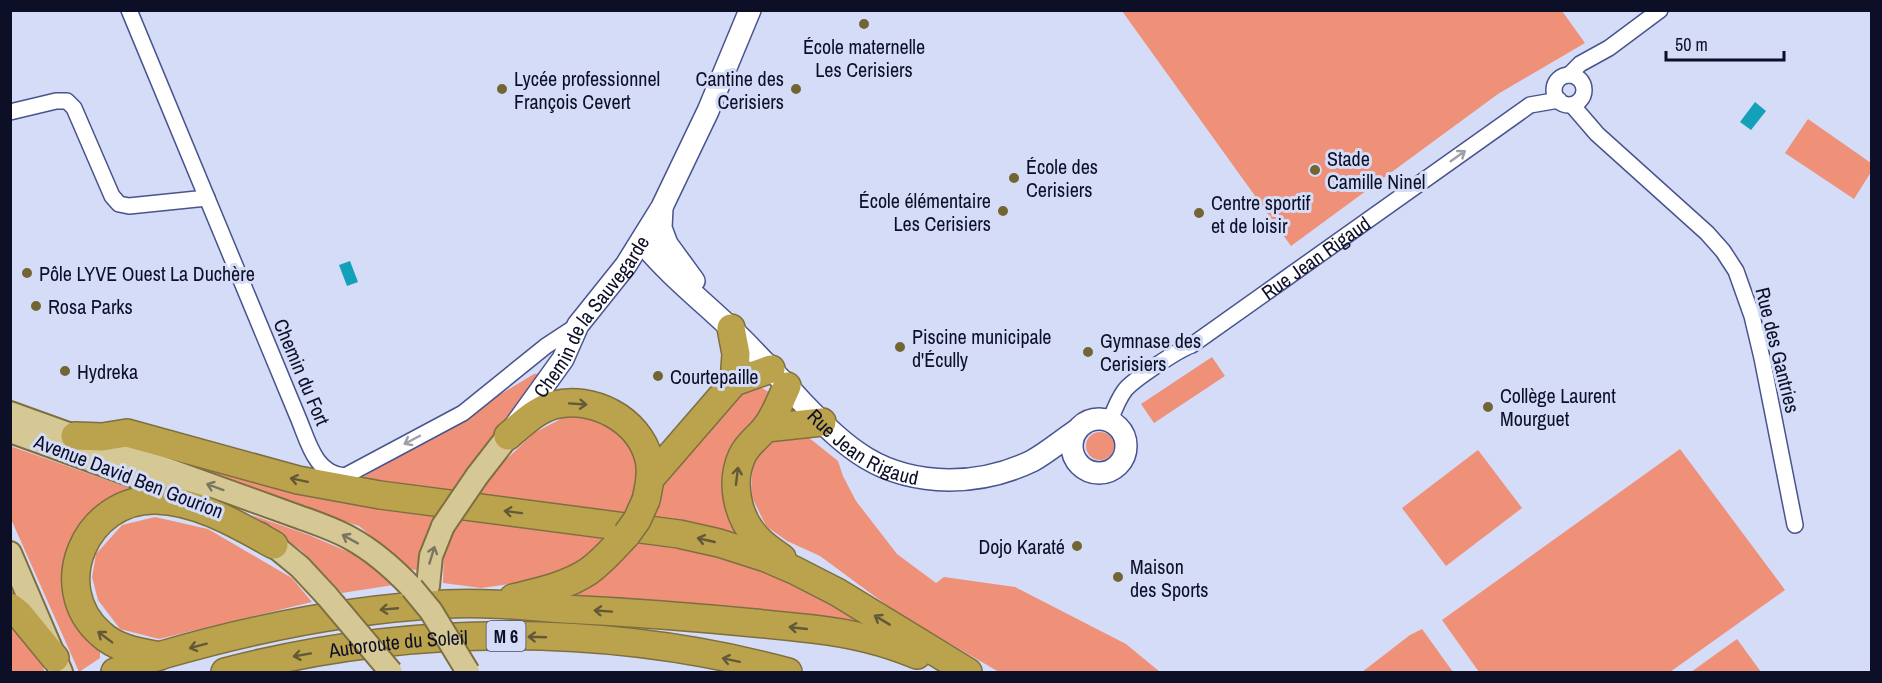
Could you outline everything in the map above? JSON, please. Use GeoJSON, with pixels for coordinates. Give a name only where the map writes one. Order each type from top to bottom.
{"type":"FeatureCollection","features":[{"type":"Feature","properties":{"kind":"highway"},"geometry":{"type":"LineString","coordinates":[[482,604],[529,594],[574,579],[599,562],[627,534],[637,520],[648,490],[734,382],[736,354],[732,328]]}},
{"type":"Feature","properties":{"kind":"highway"},"geometry":{"type":"LineString","coordinates":[[734,382],[779,378],[766,428],[749,444],[736,475],[739,502],[746,523],[758,539],[768,549],[968,672]]}},
{"type":"Feature","properties":{"kind":"highway"},"geometry":{"type":"LineString","coordinates":[[508,436],[536,413],[552,406],[573,403],[594,406],[615,414],[634,432],[648,456],[648,490]]}},
{"type":"Feature","properties":{"kind":"highway"},"geometry":{"type":"LineString","coordinates":[[766,428],[822,422]]}},
{"type":"Feature","properties":{"kind":"highway"},"geometry":{"type":"LineString","coordinates":[[75,436],[102,437],[128,434],[298,480],[380,495],[691,536],[765,558],[837,592]]}},
{"type":"Feature","properties":{"kind":"highway"},"geometry":{"type":"LineString","coordinates":[[160,656],[117,645],[100,634],[83,610],[77,588],[76,567],[83,544],[103,518],[123,506],[145,500],[158,500],[213,514],[235,523],[274,545]]}},
{"type":"Feature","properties":{"kind":"highway"},"geometry":{"type":"LineString","coordinates":[[115,672],[160,656],[264,629],[319,618],[391,608],[482,604],[606,611],[839,632],[890,644],[954,672]]}},
{"type":"Feature","properties":{"kind":"highway"},"geometry":{"type":"LineString","coordinates":[[10,607],[19,614],[58,665]]}},
{"type":"Feature","properties":{"kind":"highway","name":"Autoroute du Soleil"},"geometry":{"type":"LineString","coordinates":[[225,672],[267,661],[368,644],[408,639],[485,635],[640,644],[700,653],[788,672]]}},
{"type":"Feature","properties":{"kind":"main road","name":"Avenue David Ben Gourion"},"geometry":{"type":"LineString","coordinates":[[10,413],[299,517],[351,538],[420,587]]}},
{"type":"Feature","properties":{"kind":"main road","name":"Avenue David Ben Gourion"},"geometry":{"type":"LineString","coordinates":[[10,430],[204,501],[237,517],[300,567],[391,672]]}},
{"type":"Feature","properties":{"kind":"main road","name":"Chemin de la Sauvegarde"},"geometry":{"type":"LineString","coordinates":[[468,672],[431,611],[420,587],[443,526],[508,436]]}},
{"type":"Feature","properties":{"kind":"main road"},"geometry":{"type":"LineString","coordinates":[[10,553],[58,665]]}},
{"type":"Feature","properties":{"kind":"street","name":"Chemin du Fort"},"geometry":{"type":"LineString","coordinates":[[129,10],[297,415],[321,467],[334,475],[345,476],[463,413],[546,346],[578,325]]}},
{"type":"Feature","properties":{"kind":"street","name":"Chemin de la Sauvegarde"},"geometry":{"type":"LineString","coordinates":[[508,436],[563,359],[578,325],[642,242],[662,207],[708,111],[750,10]]}},
{"type":"Feature","properties":{"kind":"street"},"geometry":{"type":"LineString","coordinates":[[1569,75],[1580,64],[1609,48],[1660,10]]}},
{"type":"Feature","properties":{"kind":"street"},"geometry":{"type":"LineString","coordinates":[[1597,134],[1584,87],[1577,77],[1569,75],[1561,77],[1555,86],[1556,96],[1565,102],[1581,100],[1584,87],[1609,48]]}},
{"type":"Feature","properties":{"kind":"street"},"geometry":{"type":"LineString","coordinates":[[10,112],[56,101],[67,101],[75,108],[112,196],[119,204],[129,206],[207,198]]}},
{"type":"Feature","properties":{"kind":"street","name":"Rue Jean Rigaud"},"geometry":{"type":"LineString","coordinates":[[1110,421],[1119,399],[1134,382],[1182,348],[1192,345],[1530,105],[1565,102]]}},
{"type":"Feature","properties":{"kind":"street","name":"Rue des Gantries"},"geometry":{"type":"LineString","coordinates":[[1565,102],[1597,134],[1707,233],[1724,251],[1736,272],[1752,316],[1762,358],[1795,525]]}},
{"type":"Feature","properties":{"kind":"street","name":"Rue Jean Rigaud"},"geometry":{"type":"LineString","coordinates":[[662,207],[661,228],[667,244],[698,286],[732,328],[779,378],[847,446],[865,459],[887,470],[921,478],[964,480],[1011,470],[1033,460],[1077,430]]}},
{"type":"Feature","properties":{"kind":"street","name":"Rue Jean Rigaud"},"geometry":{"type":"LineString","coordinates":[[642,242],[654,258],[732,328]]}},
{"type":"Feature","properties":{"kind":"street"},"geometry":{"type":"LineString","coordinates":[[1097,419],[1110,421],[1120,428],[1127,443],[1125,457],[1121,464],[1109,472],[1094,473],[1080,466],[1075,460],[1072,445],[1077,430],[1089,421],[1097,419]]}},
{"type":"Feature","properties":{"kind":"street","name":"Rue Jean Rigaud"},"geometry":{"type":"LineString","coordinates":[[1033,460],[1059,455],[1075,460]]}},
{"type":"Feature","properties":{"kind":"shaded area","name":"Stade Camille Ninel"},"geometry":{"type":"Polygon","coordinates":[[[1122,11],[1562,11],[1585,43],[1498,94],[1291,246],[1122,11]]]}},
{"type":"Feature","properties":{"kind":"shaded area"},"geometry":{"type":"Polygon","coordinates":[[[1808,119],[1871,163],[1871,172],[1854,199],[1785,153],[1808,119]]]}},
{"type":"Feature","properties":{"kind":"shaded area"},"geometry":{"type":"Polygon","coordinates":[[[1212,357],[1225,376],[1154,423],[1141,404],[1212,357]]]}},
{"type":"Feature","properties":{"kind":"shaded area"},"geometry":{"type":"Polygon","coordinates":[[[542,373],[450,498],[353,483],[534,374],[542,373]]]}},
{"type":"Feature","properties":{"kind":"shaded area"},"geometry":{"type":"Polygon","coordinates":[[[755,384],[769,392],[766,411],[741,438],[748,539],[653,517],[660,490],[676,462],[716,419],[755,384]]]}},
{"type":"Feature","properties":{"kind":"shaded area"},"geometry":{"type":"Polygon","coordinates":[[[578,410],[611,419],[638,455],[640,487],[628,516],[479,495],[496,469],[534,433],[578,410]]]}},
{"type":"Feature","properties":{"kind":"shaded area"},"geometry":{"type":"Polygon","coordinates":[[[1100,432],[1110,436],[1114,446],[1110,456],[1100,460],[1090,456],[1086,446],[1090,436],[1100,432]]]}},
{"type":"Feature","properties":{"kind":"shaded area"},"geometry":{"type":"Polygon","coordinates":[[[780,433],[803,433],[838,461],[856,501],[897,554],[936,583],[944,577],[1015,587],[1126,644],[1160,672],[999,672],[896,612],[820,556],[787,541],[766,526],[751,495],[752,472],[756,449],[780,433]]]}},
{"type":"Feature","properties":{"kind":"shaded area"},"geometry":{"type":"Polygon","coordinates":[[[10,446],[138,491],[70,569],[100,648],[100,658],[79,672],[11,519],[10,446]]]}},
{"type":"Feature","properties":{"kind":"shaded area"},"geometry":{"type":"Polygon","coordinates":[[[144,448],[444,507],[423,544],[420,571],[411,569],[359,526],[227,481],[144,448]]]}},
{"type":"Feature","properties":{"kind":"shaded area"},"geometry":{"type":"Polygon","coordinates":[[[1680,449],[1785,590],[1670,672],[1479,672],[1442,620],[1680,449]]]}},
{"type":"Feature","properties":{"kind":"shaded area"},"geometry":{"type":"Polygon","coordinates":[[[1478,450],[1522,508],[1446,566],[1402,508],[1478,450]]]}},
{"type":"Feature","properties":{"kind":"shaded area"},"geometry":{"type":"Polygon","coordinates":[[[463,513],[617,534],[580,562],[540,580],[481,588],[443,583],[444,545],[463,513]]]}},
{"type":"Feature","properties":{"kind":"shaded area"},"geometry":{"type":"Polygon","coordinates":[[[252,515],[309,535],[358,556],[393,585],[342,593],[302,551],[252,515]]]}},
{"type":"Feature","properties":{"kind":"shaded area"},"geometry":{"type":"Polygon","coordinates":[[[155,517],[208,529],[292,578],[312,602],[159,639],[120,629],[98,600],[92,577],[96,554],[122,525],[155,517]]]}},
{"type":"Feature","properties":{"kind":"shaded area"},"geometry":{"type":"Polygon","coordinates":[[[642,538],[705,547],[802,580],[861,622],[809,614],[570,598],[567,594],[642,538]]]}},
{"type":"Feature","properties":{"kind":"shaded area"},"geometry":{"type":"Polygon","coordinates":[[[10,621],[36,650],[45,672],[11,672],[10,621]]]}},
{"type":"Feature","properties":{"kind":"shaded area"},"geometry":{"type":"Polygon","coordinates":[[[1422,629],[1453,672],[1362,672],[1410,635],[1422,629]]]}},
{"type":"Feature","properties":{"kind":"shaded area"},"geometry":{"type":"Polygon","coordinates":[[[1737,639],[1761,672],[1691,672],[1737,639]]]}},
{"type":"Feature","properties":{"kind":"water"},"geometry":{"type":"Polygon","coordinates":[[[1755,102],[1766,111],[1751,130],[1740,122],[1755,102]]]}},
{"type":"Feature","properties":{"kind":"water"},"geometry":{"type":"Polygon","coordinates":[[[350,261],[358,282],[347,286],[339,265],[350,261]]]}},
{"type":"Feature","properties":{"kind":"place","name":"École maternelle Les Cerisiers"},"geometry":{"type":"Point","coordinates":[864,24]}},
{"type":"Feature","properties":{"kind":"place","name":"Lycée professionnel François Cevert"},"geometry":{"type":"Point","coordinates":[502,89]}},
{"type":"Feature","properties":{"kind":"place","name":"Cantine des Cerisiers"},"geometry":{"type":"Point","coordinates":[796,89]}},
{"type":"Feature","properties":{"kind":"place","name":"Stade Camille Ninel"},"geometry":{"type":"Point","coordinates":[1315,170]}},
{"type":"Feature","properties":{"kind":"place","name":"École des Cerisiers"},"geometry":{"type":"Point","coordinates":[1014,178]}},
{"type":"Feature","properties":{"kind":"place","name":"École élémentaire Les Cerisiers"},"geometry":{"type":"Point","coordinates":[1003,211]}},
{"type":"Feature","properties":{"kind":"place","name":"Centre sportif et de loisir"},"geometry":{"type":"Point","coordinates":[1199,213]}},
{"type":"Feature","properties":{"kind":"place","name":"Pôle LYVE Ouest La Duchère"},"geometry":{"type":"Point","coordinates":[27,273]}},
{"type":"Feature","properties":{"kind":"place","name":"Rosa Parks"},"geometry":{"type":"Point","coordinates":[36,306]}},
{"type":"Feature","properties":{"kind":"place","name":"Piscine municipale d'Écully"},"geometry":{"type":"Point","coordinates":[900,347]}},
{"type":"Feature","properties":{"kind":"place","name":"Gymnase des Cerisiers"},"geometry":{"type":"Point","coordinates":[1088,352]}},
{"type":"Feature","properties":{"kind":"place","name":"Hydreka"},"geometry":{"type":"Point","coordinates":[65,371]}},
{"type":"Feature","properties":{"kind":"place","name":"Courtepaille"},"geometry":{"type":"Point","coordinates":[658,376]}},
{"type":"Feature","properties":{"kind":"place","name":"Collège Laurent Mourguet"},"geometry":{"type":"Point","coordinates":[1488,407]}},
{"type":"Feature","properties":{"kind":"place","name":"Dojo Karaté"},"geometry":{"type":"Point","coordinates":[1077,546]}},
{"type":"Feature","properties":{"kind":"place","name":"Maison des Sports"},"geometry":{"type":"Point","coordinates":[1118,577]}}]}
